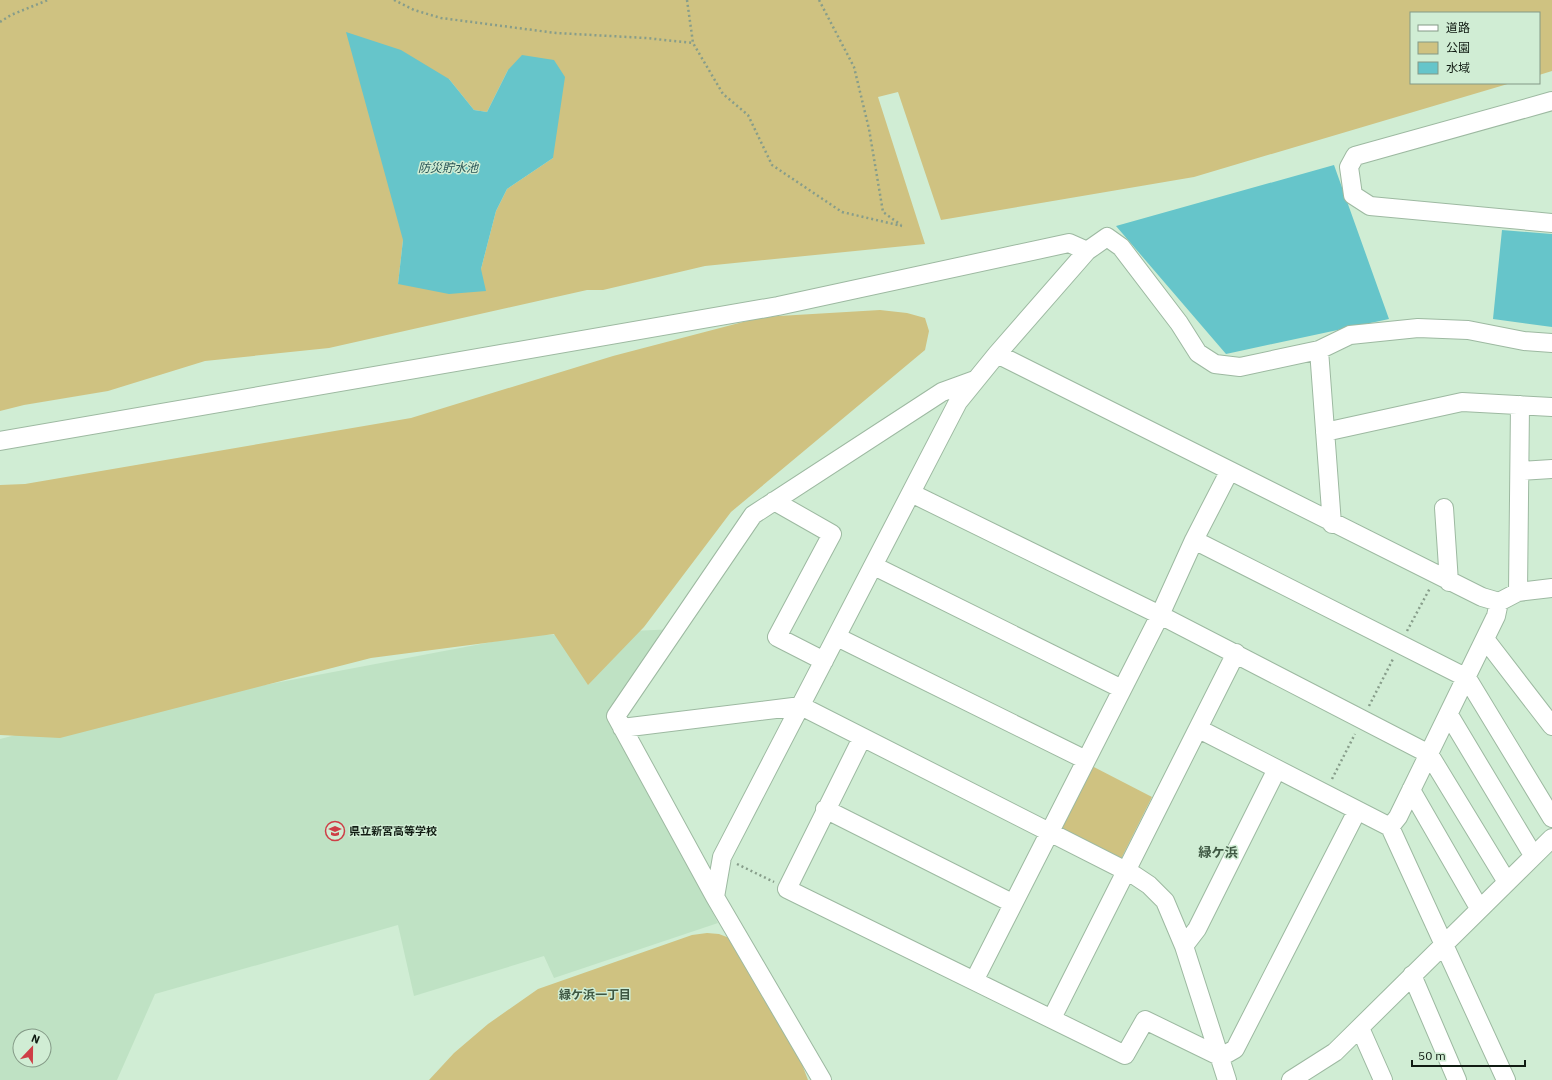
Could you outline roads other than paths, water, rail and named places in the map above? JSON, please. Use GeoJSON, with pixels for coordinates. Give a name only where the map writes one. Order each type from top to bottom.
{"type":"FeatureCollection","features":[{"type":"Feature","properties":{"kind":"street"},"geometry":{"type":"LineString","coordinates":[[1552,101],[1354,156],[1349,167],[1353,195],[1370,206],[1552,223]]}},
{"type":"Feature","properties":{"kind":"street"},"geometry":{"type":"LineString","coordinates":[[715,897],[722,857],[958,402],[997,354],[1087,251],[1107,237],[1120,247],[1198,353],[1215,364],[1240,367],[1319,350],[1350,336],[1418,328],[1468,330],[1524,342],[1552,343]]}},
{"type":"Feature","properties":{"kind":"street"},"geometry":{"type":"LineString","coordinates":[[0,441],[778,306],[1069,243],[1087,251]]}},
{"type":"Feature","properties":{"kind":"street"},"geometry":{"type":"LineString","coordinates":[[1319,350],[1332,524]]}},
{"type":"Feature","properties":{"kind":"street"},"geometry":{"type":"LineString","coordinates":[[997,354],[1332,524],[1482,597],[1499,602],[1518,592],[1552,588]]}},
{"type":"Feature","properties":{"kind":"street"},"geometry":{"type":"LineString","coordinates":[[822,1080],[715,897],[616,716],[752,515],[942,392],[976,380]]}},
{"type":"Feature","properties":{"kind":"street"},"geometry":{"type":"LineString","coordinates":[[1325,432],[1462,402],[1552,407]]}},
{"type":"Feature","properties":{"kind":"street"},"geometry":{"type":"LineString","coordinates":[[1518,592],[1520,406]]}},
{"type":"Feature","properties":{"kind":"street"},"geometry":{"type":"LineString","coordinates":[[1520,471],[1552,469]]}},
{"type":"Feature","properties":{"kind":"street"},"geometry":{"type":"LineString","coordinates":[[975,979],[1012,903],[1160,615],[1194,540],[1229,472]]}},
{"type":"Feature","properties":{"kind":"street"},"geometry":{"type":"LineString","coordinates":[[911,493],[1236,653],[1429,754],[1507,882]]}},
{"type":"Feature","properties":{"kind":"street"},"geometry":{"type":"LineString","coordinates":[[774,501],[832,534],[777,637],[824,662]]}},
{"type":"Feature","properties":{"kind":"street"},"geometry":{"type":"LineString","coordinates":[[1443,578],[1444,508]]}},
{"type":"Feature","properties":{"kind":"street"},"geometry":{"type":"LineString","coordinates":[[1194,540],[1467,678],[1552,818]]}},
{"type":"Feature","properties":{"kind":"street"},"geometry":{"type":"LineString","coordinates":[[874,566],[1122,689]]}},
{"type":"Feature","properties":{"kind":"street"},"geometry":{"type":"LineString","coordinates":[[1390,827],[1398,817],[1467,678],[1496,616],[1499,602]]}},
{"type":"Feature","properties":{"kind":"street"},"geometry":{"type":"LineString","coordinates":[[837,637],[1086,760]]}},
{"type":"Feature","properties":{"kind":"street"},"geometry":{"type":"LineString","coordinates":[[1485,640],[1552,726]]}},
{"type":"Feature","properties":{"kind":"street"},"geometry":{"type":"LineString","coordinates":[[1052,1018],[1125,870],[1199,729],[1236,653]]}},
{"type":"Feature","properties":{"kind":"street"},"geometry":{"type":"LineString","coordinates":[[622,728],[801,706],[1125,870],[1149,885],[1165,901],[1184,946],[1227,1080]]}},
{"type":"Feature","properties":{"kind":"street"},"geometry":{"type":"LineString","coordinates":[[1449,715],[1533,855]]}},
{"type":"Feature","properties":{"kind":"street"},"geometry":{"type":"LineString","coordinates":[[1199,729],[1390,827],[1445,943],[1506,1080]]}},
{"type":"Feature","properties":{"kind":"street"},"geometry":{"type":"LineString","coordinates":[[862,738],[787,889],[975,979],[1125,1055],[1145,1020],[1221,1058]]}},
{"type":"Feature","properties":{"kind":"street"},"geometry":{"type":"LineString","coordinates":[[1184,946],[1197,929],[1277,769]]}},
{"type":"Feature","properties":{"kind":"street"},"geometry":{"type":"LineString","coordinates":[[1411,790],[1479,908]]}},
{"type":"Feature","properties":{"kind":"street"},"geometry":{"type":"LineString","coordinates":[[826,809],[1012,903]]}},
{"type":"Feature","properties":{"kind":"street"},"geometry":{"type":"LineString","coordinates":[[1221,1058],[1235,1049],[1357,811]]}},
{"type":"Feature","properties":{"kind":"street"},"geometry":{"type":"LineString","coordinates":[[1303,1077],[1335,1052],[1479,908],[1552,838]]}},
{"type":"Feature","properties":{"kind":"street"},"geometry":{"type":"LineString","coordinates":[[1412,975],[1457,1080]]}},
{"type":"Feature","properties":{"kind":"street"},"geometry":{"type":"LineString","coordinates":[[1360,1028],[1383,1080]]}},
{"type":"Feature","properties":{"kind":"water","name":"防災貯水池"},"geometry":{"type":"Polygon","coordinates":[[[346,32],[401,50],[449,79],[474,110],[487,112],[508,70],[522,55],[554,60],[565,77],[553,158],[507,189],[496,211],[481,269],[486,291],[449,294],[398,284],[403,240],[346,32]]]}},
{"type":"Feature","properties":{"kind":"water"},"geometry":{"type":"Polygon","coordinates":[[[1334,165],[1389,319],[1226,354],[1116,226],[1334,165]]]}},
{"type":"Feature","properties":{"kind":"water"},"geometry":{"type":"Polygon","coordinates":[[[1502,230],[1552,234],[1552,327],[1493,319],[1502,230]]]}},
{"type":"Feature","properties":{"kind":"place","name":"県立新宮高等学校"},"geometry":{"type":"Point","coordinates":[335,831]}},
{"type":"Feature","properties":{"kind":"district","name":"緑ケ浜"},"geometry":{"type":"Point","coordinates":[1218,852]}},
{"type":"Feature","properties":{"kind":"district","name":"緑ケ浜一丁目"},"geometry":{"type":"Point","coordinates":[595,994]}}]}
